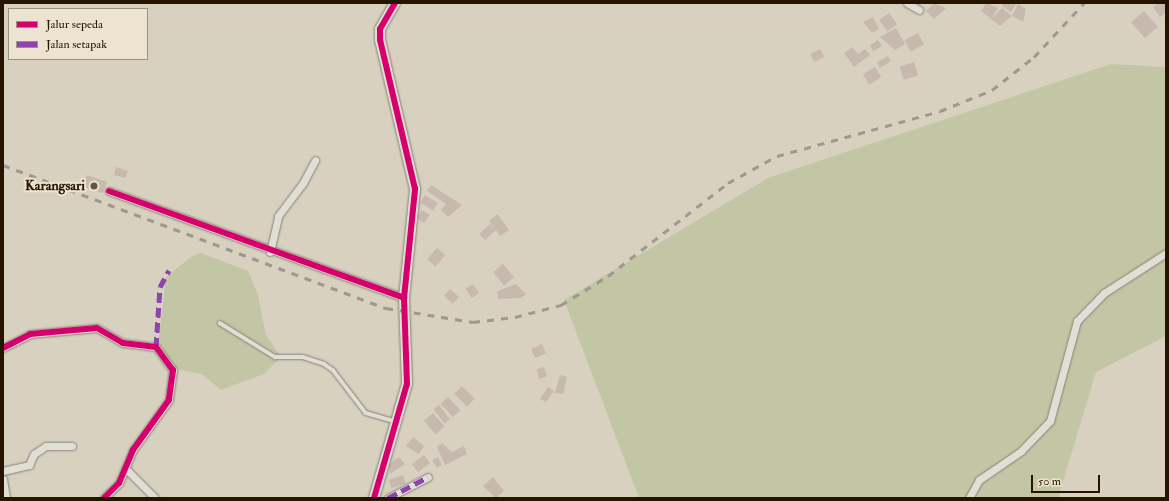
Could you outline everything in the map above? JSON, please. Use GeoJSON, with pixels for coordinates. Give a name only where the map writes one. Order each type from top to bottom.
{"type":"FeatureCollection","features":[{"type":"Feature","properties":{"kind":"street"},"geometry":{"type":"LineString","coordinates":[[374,498],[394,422],[407,384],[404,298],[415,189],[380,40],[380,29],[395,3]]}},
{"type":"Feature","properties":{"kind":"street"},"geometry":{"type":"LineString","coordinates":[[907,3],[919,10]]}},
{"type":"Feature","properties":{"kind":"street"},"geometry":{"type":"LineString","coordinates":[[270,252],[278,216],[303,183],[315,160]]}},
{"type":"Feature","properties":{"kind":"street"},"geometry":{"type":"LineString","coordinates":[[109,191],[270,252],[404,298]]}},
{"type":"Feature","properties":{"kind":"street"},"geometry":{"type":"LineString","coordinates":[[969,498],[980,480],[1021,451],[1050,421],[1071,332],[1086,309],[1104,293],[1166,253]]}},
{"type":"Feature","properties":{"kind":"street"},"geometry":{"type":"LineString","coordinates":[[3,348],[17,337],[30,334],[97,328],[131,345],[156,347],[172,370],[169,400],[136,446],[126,469],[104,498]]}},
{"type":"Feature","properties":{"kind":"street"},"geometry":{"type":"LineString","coordinates":[[3,470],[29,465],[34,454],[46,446],[72,446]]}},
{"type":"Feature","properties":{"kind":"street"},"geometry":{"type":"LineString","coordinates":[[126,469],[155,498]]}},
{"type":"Feature","properties":{"kind":"street"},"geometry":{"type":"LineString","coordinates":[[388,498],[428,477]]}},
{"type":"Feature","properties":{"kind":"street"},"geometry":{"type":"LineString","coordinates":[[3,479],[3,488],[6,498]]}},
{"type":"Feature","properties":{"kind":"lane"},"geometry":{"type":"LineString","coordinates":[[220,323],[275,356],[303,358],[324,364],[333,370],[366,413],[394,422]]}},
{"type":"Feature","properties":{"kind":"green space"},"geometry":{"type":"Polygon","coordinates":[[[1111,64],[1166,67],[1166,336],[1096,372],[1058,498],[639,498],[564,300],[768,178],[1111,64]]]}},
{"type":"Feature","properties":{"kind":"green space"},"geometry":{"type":"Polygon","coordinates":[[[201,253],[248,271],[258,295],[266,335],[279,354],[278,360],[264,374],[221,390],[202,374],[174,369],[158,346],[166,277],[192,256],[201,253]]]}},
{"type":"Feature","properties":{"kind":"building"},"geometry":{"type":"Polygon","coordinates":[[[934,3],[946,8],[934,19],[926,11],[934,3]]]}},
{"type":"Feature","properties":{"kind":"building"},"geometry":{"type":"Polygon","coordinates":[[[986,3],[998,8],[992,18],[1002,8],[1012,16],[1000,26],[981,11],[986,3]]]}},
{"type":"Feature","properties":{"kind":"building"},"geometry":{"type":"Polygon","coordinates":[[[1003,3],[1017,3],[1011,12],[1002,6],[1003,3]]]}},
{"type":"Feature","properties":{"kind":"building"},"geometry":{"type":"Polygon","coordinates":[[[1158,3],[1166,3],[1166,13],[1160,17],[1153,7],[1158,3]]]}},
{"type":"Feature","properties":{"kind":"building"},"geometry":{"type":"Polygon","coordinates":[[[1018,4],[1026,9],[1023,22],[1012,16],[1018,4]]]}},
{"type":"Feature","properties":{"kind":"building"},"geometry":{"type":"Polygon","coordinates":[[[1144,11],[1158,27],[1145,38],[1131,22],[1144,11]]]}},
{"type":"Feature","properties":{"kind":"building"},"geometry":{"type":"Polygon","coordinates":[[[889,13],[897,24],[888,31],[879,20],[889,13]]]}},
{"type":"Feature","properties":{"kind":"building"},"geometry":{"type":"Polygon","coordinates":[[[873,17],[879,29],[872,33],[863,22],[873,17]]]}},
{"type":"Feature","properties":{"kind":"building"},"geometry":{"type":"Polygon","coordinates":[[[896,28],[905,44],[895,50],[880,37],[896,28]]]}},
{"type":"Feature","properties":{"kind":"building"},"geometry":{"type":"Polygon","coordinates":[[[918,33],[924,45],[911,51],[905,40],[918,33]]]}},
{"type":"Feature","properties":{"kind":"building"},"geometry":{"type":"Polygon","coordinates":[[[878,40],[882,46],[874,51],[870,46],[878,40]]]}},
{"type":"Feature","properties":{"kind":"building"},"geometry":{"type":"Polygon","coordinates":[[[852,47],[858,54],[865,49],[870,55],[854,67],[844,53],[852,47]]]}},
{"type":"Feature","properties":{"kind":"building"},"geometry":{"type":"Polygon","coordinates":[[[820,49],[824,57],[814,62],[810,54],[820,49]]]}},
{"type":"Feature","properties":{"kind":"building"},"geometry":{"type":"Polygon","coordinates":[[[888,56],[891,61],[880,68],[877,63],[888,56]]]}},
{"type":"Feature","properties":{"kind":"building"},"geometry":{"type":"Polygon","coordinates":[[[914,62],[918,75],[904,80],[900,66],[914,62]]]}},
{"type":"Feature","properties":{"kind":"building"},"geometry":{"type":"Polygon","coordinates":[[[875,67],[881,77],[869,84],[863,74],[875,67]]]}},
{"type":"Feature","properties":{"kind":"building"},"geometry":{"type":"Polygon","coordinates":[[[116,167],[128,171],[125,178],[114,175],[116,167]]]}},
{"type":"Feature","properties":{"kind":"building"},"geometry":{"type":"Polygon","coordinates":[[[87,175],[107,182],[103,193],[83,186],[87,175]]]}},
{"type":"Feature","properties":{"kind":"building"},"geometry":{"type":"Polygon","coordinates":[[[431,185],[462,205],[448,217],[441,210],[446,204],[427,191],[431,185]]]}},
{"type":"Feature","properties":{"kind":"building"},"geometry":{"type":"Polygon","coordinates":[[[425,195],[438,203],[433,211],[420,203],[425,195]]]}},
{"type":"Feature","properties":{"kind":"building"},"geometry":{"type":"Polygon","coordinates":[[[422,210],[430,215],[424,223],[417,218],[422,210]]]}},
{"type":"Feature","properties":{"kind":"building"},"geometry":{"type":"Polygon","coordinates":[[[497,214],[509,230],[500,236],[496,230],[485,240],[479,234],[490,224],[495,229],[489,221],[497,214]]]}},
{"type":"Feature","properties":{"kind":"building"},"geometry":{"type":"Polygon","coordinates":[[[437,248],[445,255],[435,267],[427,259],[437,248]]]}},
{"type":"Feature","properties":{"kind":"building"},"geometry":{"type":"Polygon","coordinates":[[[503,264],[514,277],[504,285],[493,272],[503,264]]]}},
{"type":"Feature","properties":{"kind":"building"},"geometry":{"type":"Polygon","coordinates":[[[473,284],[479,293],[472,298],[466,289],[473,284]]]}},
{"type":"Feature","properties":{"kind":"building"},"geometry":{"type":"Polygon","coordinates":[[[516,284],[526,294],[521,298],[498,299],[497,291],[516,284]]]}},
{"type":"Feature","properties":{"kind":"building"},"geometry":{"type":"Polygon","coordinates":[[[450,289],[459,297],[453,304],[444,296],[450,289]]]}},
{"type":"Feature","properties":{"kind":"building"},"geometry":{"type":"Polygon","coordinates":[[[542,344],[546,353],[535,358],[531,349],[542,344]]]}},
{"type":"Feature","properties":{"kind":"building"},"geometry":{"type":"Polygon","coordinates":[[[544,367],[547,377],[539,379],[536,369],[544,367]]]}},
{"type":"Feature","properties":{"kind":"building"},"geometry":{"type":"Polygon","coordinates":[[[560,375],[567,377],[563,394],[555,393],[560,375]]]}},
{"type":"Feature","properties":{"kind":"building"},"geometry":{"type":"Polygon","coordinates":[[[462,386],[475,399],[467,407],[454,394],[462,386]]]}},
{"type":"Feature","properties":{"kind":"building"},"geometry":{"type":"Polygon","coordinates":[[[548,387],[554,391],[546,403],[540,399],[548,387]]]}},
{"type":"Feature","properties":{"kind":"building"},"geometry":{"type":"Polygon","coordinates":[[[448,397],[460,410],[453,417],[441,404],[448,397]]]}},
{"type":"Feature","properties":{"kind":"building"},"geometry":{"type":"Polygon","coordinates":[[[439,405],[450,419],[445,423],[433,409],[439,405]]]}},
{"type":"Feature","properties":{"kind":"building"},"geometry":{"type":"Polygon","coordinates":[[[433,413],[445,427],[436,434],[424,421],[433,413]]]}},
{"type":"Feature","properties":{"kind":"building"},"geometry":{"type":"Polygon","coordinates":[[[413,437],[424,446],[419,454],[406,446],[413,437]]]}},
{"type":"Feature","properties":{"kind":"building"},"geometry":{"type":"Polygon","coordinates":[[[442,443],[452,452],[464,446],[467,454],[445,465],[437,447],[442,443]]]}},
{"type":"Feature","properties":{"kind":"building"},"geometry":{"type":"Polygon","coordinates":[[[424,455],[430,463],[418,472],[412,464],[424,455]]]}},
{"type":"Feature","properties":{"kind":"building"},"geometry":{"type":"Polygon","coordinates":[[[399,457],[405,464],[390,474],[389,464],[399,457]]]}},
{"type":"Feature","properties":{"kind":"building"},"geometry":{"type":"Polygon","coordinates":[[[438,457],[442,465],[437,468],[432,460],[438,457]]]}},
{"type":"Feature","properties":{"kind":"building"},"geometry":{"type":"Polygon","coordinates":[[[403,475],[406,484],[392,488],[389,480],[403,475]]]}},
{"type":"Feature","properties":{"kind":"building"},"geometry":{"type":"Polygon","coordinates":[[[493,477],[504,491],[496,498],[483,486],[493,477]]]}},
{"type":"Feature","properties":{"kind":"railway"},"geometry":{"type":"LineString","coordinates":[[3,165],[386,308],[473,322],[515,317],[561,305],[608,276],[728,183],[777,156],[940,111],[992,90],[1034,57],[1084,3]]}},
{"type":"Feature","properties":{"kind":"marked path"},"geometry":{"type":"LineString","coordinates":[[156,347],[160,287],[169,270]]}},
{"type":"Feature","properties":{"kind":"marked path"},"geometry":{"type":"LineString","coordinates":[[388,498],[428,477]]}},
{"type":"Feature","properties":{"kind":"cycle path"},"geometry":{"type":"LineString","coordinates":[[374,498],[407,384],[404,298],[415,189],[380,40],[380,29],[395,3]]}},
{"type":"Feature","properties":{"kind":"cycle path"},"geometry":{"type":"LineString","coordinates":[[109,191],[404,298]]}},
{"type":"Feature","properties":{"kind":"cycle path"},"geometry":{"type":"LineString","coordinates":[[3,348],[30,334],[97,328],[123,343],[156,347],[173,370],[169,400],[133,450],[119,483],[104,498]]}},
{"type":"Feature","properties":{"kind":"place","name":"Karangsari"},"geometry":{"type":"Point","coordinates":[94,186]}}]}
